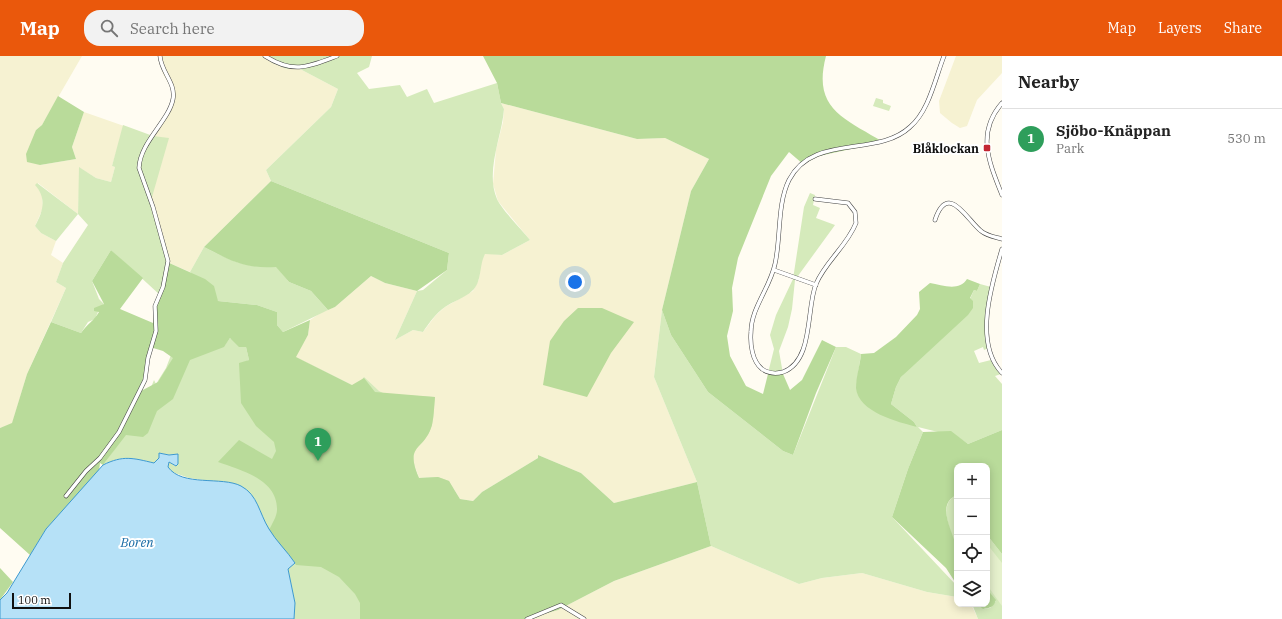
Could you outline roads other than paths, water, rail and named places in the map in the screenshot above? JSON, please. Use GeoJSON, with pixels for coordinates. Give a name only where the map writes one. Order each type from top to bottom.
{"type":"FeatureCollection","features":[{"type":"Feature","properties":{"kind":"street"},"geometry":{"type":"LineString","coordinates":[[66,496],[104,453],[119,432],[139,395],[145,380],[148,358],[155,335],[155,306],[163,288],[168,259],[139,165],[149,140],[173,100],[172,87],[161,62],[160,56]]}},
{"type":"Feature","properties":{"kind":"street"},"geometry":{"type":"LineString","coordinates":[[265,56],[282,66],[296,68],[312,65],[337,56]]}},
{"type":"Feature","properties":{"kind":"street"},"geometry":{"type":"LineString","coordinates":[[815,199],[847,203],[854,210],[857,219],[855,227],[816,285],[808,332],[798,358],[792,366],[784,371],[775,373],[768,372],[760,366],[755,359],[751,345],[752,320],[774,270],[785,194],[794,172],[805,161],[818,154],[891,138],[906,131],[915,123],[922,111],[944,56]]}},
{"type":"Feature","properties":{"kind":"street"},"geometry":{"type":"LineString","coordinates":[[1002,103],[989,127],[987,148],[990,164],[1002,195]]}},
{"type":"Feature","properties":{"kind":"street"},"geometry":{"type":"LineString","coordinates":[[935,220],[942,207],[947,204],[955,204],[960,207],[982,232],[1002,239]]}},
{"type":"Feature","properties":{"kind":"street"},"geometry":{"type":"LineString","coordinates":[[1002,250],[990,291],[987,315],[990,351],[995,363],[1002,373]]}},
{"type":"Feature","properties":{"kind":"street"},"geometry":{"type":"LineString","coordinates":[[774,270],[816,285]]}},
{"type":"Feature","properties":{"kind":"street"},"geometry":{"type":"LineString","coordinates":[[527,619],[561,605],[584,619]]}},
{"type":"Feature","properties":{"kind":"water","name":"Boren"},"geometry":{"type":"Polygon","coordinates":[[[159,453],[169,455],[178,454],[178,464],[176,466],[169,462],[168,467],[174,473],[192,479],[233,483],[241,486],[251,494],[272,533],[295,563],[288,569],[295,603],[294,619],[0,619],[0,600],[7,593],[46,529],[103,465],[116,460],[128,458],[154,463],[159,458],[159,453]]]}},
{"type":"Feature","properties":{"kind":"place","name":"Blåklockan"},"geometry":{"type":"Point","coordinates":[987,148]}},
{"type":"Feature","properties":{"kind":"place","name":"Sjöbo-Knäppan"},"geometry":{"type":"Point","coordinates":[318,461]}}]}
